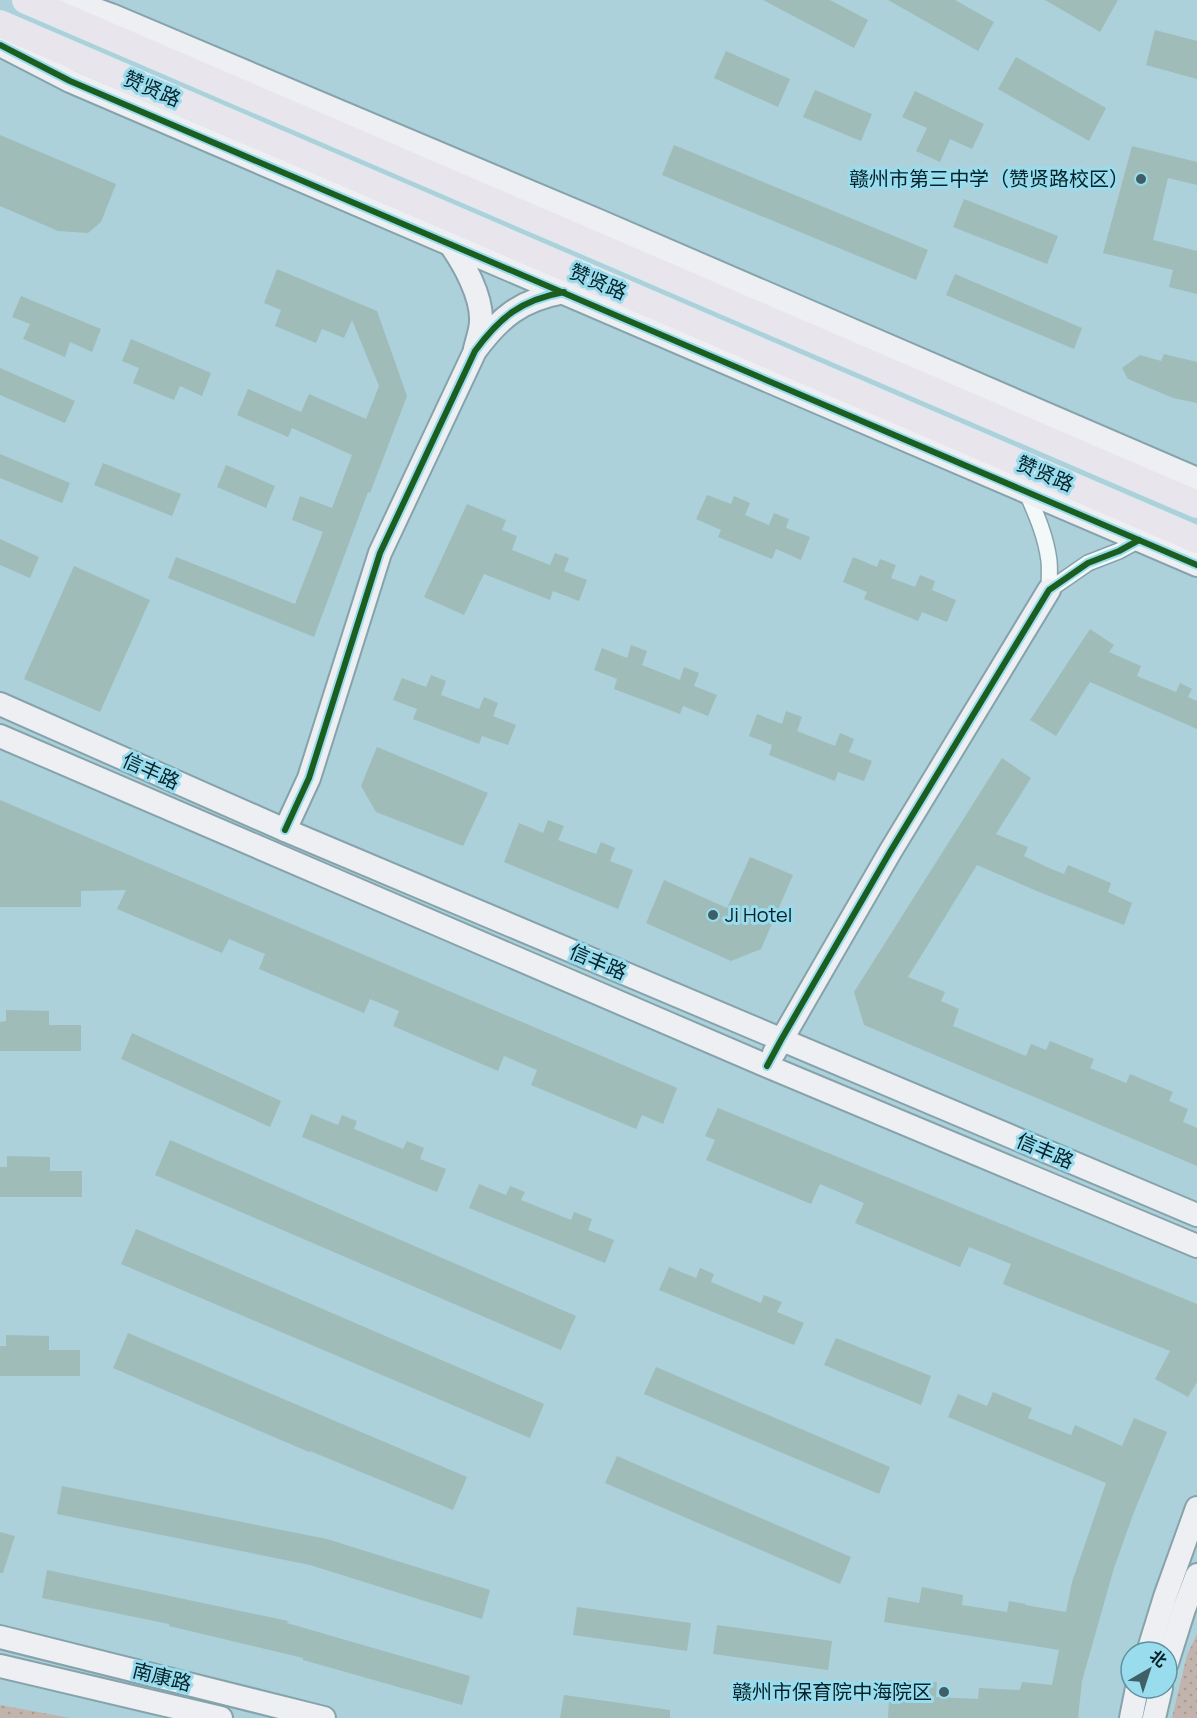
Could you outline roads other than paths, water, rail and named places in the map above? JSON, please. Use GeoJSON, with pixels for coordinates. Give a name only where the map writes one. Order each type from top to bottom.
{"type":"FeatureCollection","features":[{"type":"Feature","properties":{"kind":"main road","name":"赞贤路"},"geometry":{"type":"LineString","coordinates":[[26,0],[66,8],[1197,504]]}},
{"type":"Feature","properties":{"kind":"main road"},"geometry":{"type":"LineString","coordinates":[[37,0],[66,8]]}},
{"type":"Feature","properties":{"kind":"main road","name":"赞贤路"},"geometry":{"type":"LineString","coordinates":[[0,29],[1197,540]]}},
{"type":"Feature","properties":{"kind":"street"},"geometry":{"type":"LineString","coordinates":[[66,8],[111,15],[599,221],[1197,479]]}},
{"type":"Feature","properties":{"kind":"street"},"geometry":{"type":"LineString","coordinates":[[0,29],[70,81],[1197,565]]}},
{"type":"Feature","properties":{"kind":"street"},"geometry":{"type":"LineString","coordinates":[[285,830],[309,778],[380,554],[475,351],[481,321],[478,301],[467,271],[450,244]]}},
{"type":"Feature","properties":{"kind":"street"},"geometry":{"type":"LineString","coordinates":[[475,351],[497,324],[512,312],[533,300],[564,292]]}},
{"type":"Feature","properties":{"kind":"street"},"geometry":{"type":"LineString","coordinates":[[1026,491],[1047,547],[1050,564],[1049,590]]}},
{"type":"Feature","properties":{"kind":"street"},"geometry":{"type":"LineString","coordinates":[[767,1066],[890,852],[1049,590],[1088,563],[1119,551],[1139,540]]}},
{"type":"Feature","properties":{"kind":"street","name":"信丰路"},"geometry":{"type":"LineString","coordinates":[[0,704],[285,830],[1197,1215]]}},
{"type":"Feature","properties":{"kind":"street","name":"信丰路"},"geometry":{"type":"LineString","coordinates":[[0,736],[767,1066],[1197,1246]]}},
{"type":"Feature","properties":{"kind":"street"},"geometry":{"type":"LineString","coordinates":[[1152,1640],[1197,1508]]}},
{"type":"Feature","properties":{"kind":"street"},"geometry":{"type":"LineString","coordinates":[[1174,1640],[1197,1575]]}},
{"type":"Feature","properties":{"kind":"street","name":"南康路"},"geometry":{"type":"LineString","coordinates":[[0,1637],[324,1718]]}},
{"type":"Feature","properties":{"kind":"street","name":"南康路"},"geometry":{"type":"LineString","coordinates":[[0,1666],[221,1718]]}},
{"type":"Feature","properties":{"kind":"street"},"geometry":{"type":"LineString","coordinates":[[1131,1718],[1135,1700]]}},
{"type":"Feature","properties":{"kind":"street"},"geometry":{"type":"LineString","coordinates":[[1154,1718],[1158,1700]]}},
{"type":"Feature","properties":{"kind":"place","name":"赣州市第三中学（赞贤路校区）"},"geometry":{"type":"Point","coordinates":[1141,179]}},
{"type":"Feature","properties":{"kind":"place","name":"Ji Hotel"},"geometry":{"type":"Point","coordinates":[713,915]}},
{"type":"Feature","properties":{"kind":"place","name":"赣州市保育院中海院区"},"geometry":{"type":"Point","coordinates":[944,1692]}}]}
